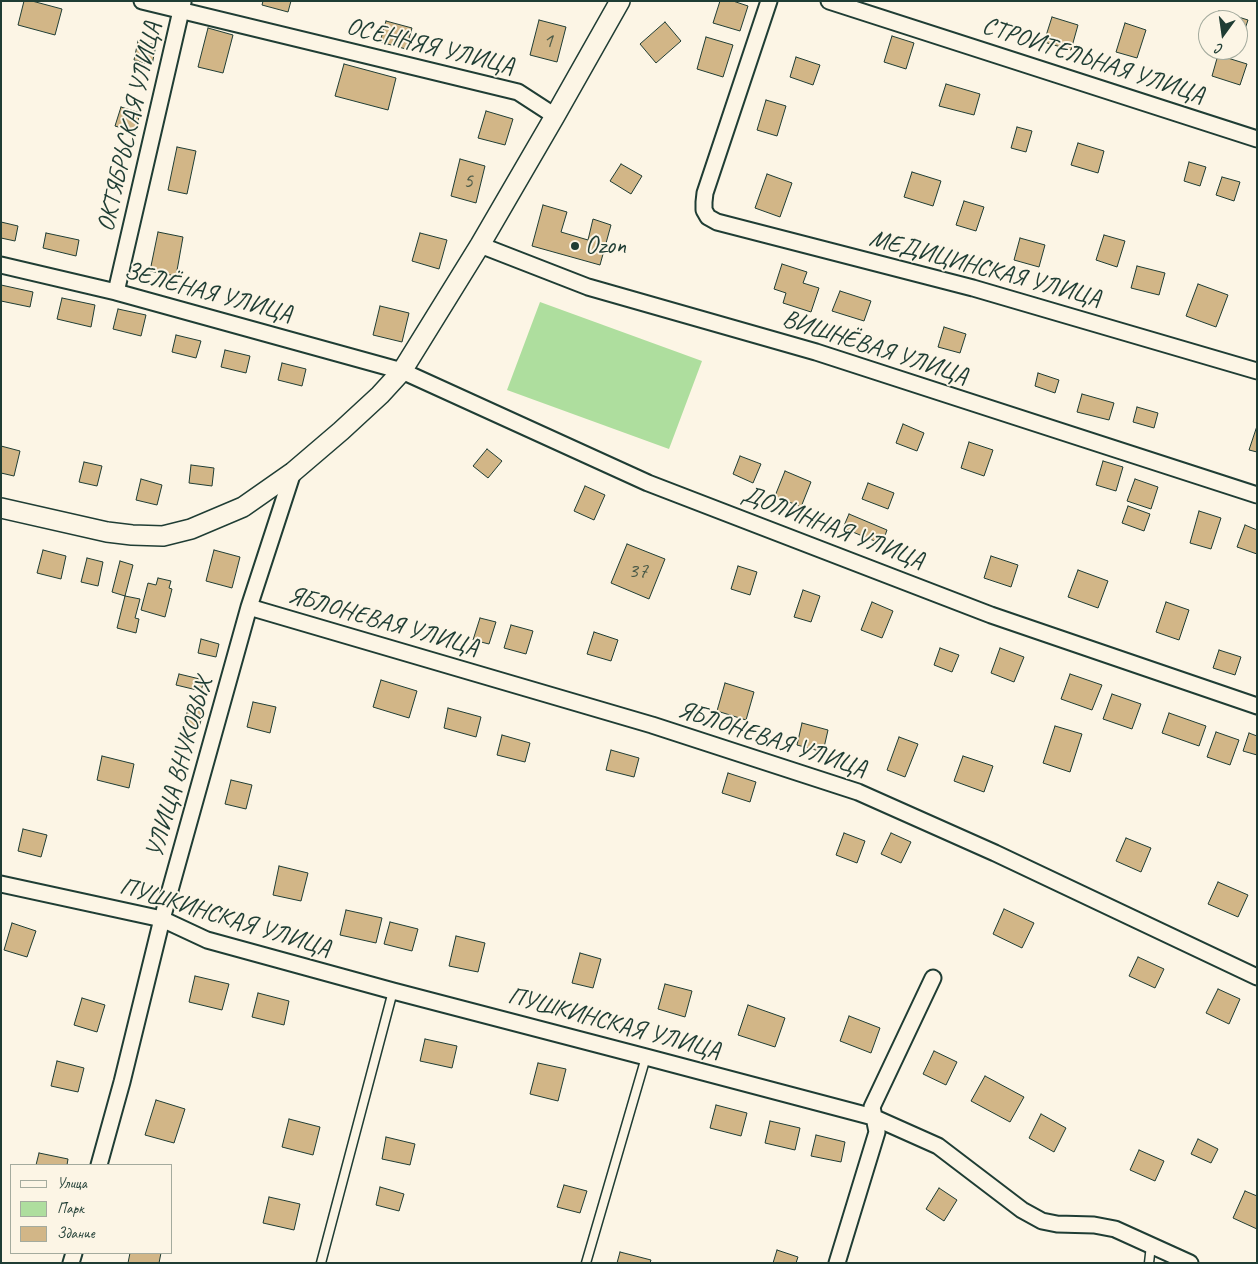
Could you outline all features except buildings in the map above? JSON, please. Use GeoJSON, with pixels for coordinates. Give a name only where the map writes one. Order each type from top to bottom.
{"type":"FeatureCollection","features":[{"type":"Feature","properties":{"kind":"street","name":"ОСЕННЯЯ УЛИЦА"},"geometry":{"type":"LineString","coordinates":[[142,1],[182,6],[518,92],[555,116]]}},
{"type":"Feature","properties":{"kind":"street"},"geometry":{"type":"LineString","coordinates":[[1,508],[107,532],[132,536],[163,536],[191,529],[243,507],[292,472],[342,431],[402,371],[480,245],[620,1]]}},
{"type":"Feature","properties":{"kind":"street","name":"МЕДИЦИНСКАЯ УЛИЦА"},"geometry":{"type":"LineString","coordinates":[[769,1],[705,193],[704,210],[708,217],[717,222],[973,288],[1257,370]]}},
{"type":"Feature","properties":{"kind":"street","name":"СТРОИТЕЛЬНАЯ УЛИЦА"},"geometry":{"type":"LineString","coordinates":[[830,1],[1257,139]]}},
{"type":"Feature","properties":{"kind":"street","name":"ОКТЯБРЬСКАЯ УЛИЦА"},"geometry":{"type":"LineString","coordinates":[[116,292],[182,6]]}},
{"type":"Feature","properties":{"kind":"street","name":"ВИШНЁВАЯ УЛИЦА"},"geometry":{"type":"LineString","coordinates":[[480,245],[588,288],[816,352],[1257,495]]}},
{"type":"Feature","properties":{"kind":"street","name":"ЗЕЛЁНАЯ УЛИЦА"},"geometry":{"type":"LineString","coordinates":[[1,265],[116,292],[402,371]]}},
{"type":"Feature","properties":{"kind":"street","name":"ДОЛИННАЯ УЛИЦА"},"geometry":{"type":"LineString","coordinates":[[402,371],[648,483],[991,615],[1257,706]]}},
{"type":"Feature","properties":{"kind":"street","name":"УЛИЦА ВНУКОВЫХ"},"geometry":{"type":"LineString","coordinates":[[99,1164],[122,1082],[162,919],[249,607],[292,472]]}},
{"type":"Feature","properties":{"kind":"street","name":"ЯБЛОНЕВАЯ УЛИЦА"},"geometry":{"type":"LineString","coordinates":[[249,607],[652,726],[858,792],[995,853],[1257,977]]}},
{"type":"Feature","properties":{"kind":"street","name":"ПУШКИНСКАЯ УЛИЦА"},"geometry":{"type":"LineString","coordinates":[[1,884],[162,919],[207,940],[393,991],[873,1117],[938,1146],[1022,1210],[1042,1221],[1057,1224],[1094,1225],[1115,1229],[1190,1263]]}},
{"type":"Feature","properties":{"kind":"street"},"geometry":{"type":"LineString","coordinates":[[837,1263],[877,1132],[872,1107],[933,978]]}},
{"type":"Feature","properties":{"kind":"lane"},"geometry":{"type":"LineString","coordinates":[[321,1263],[393,991]]}},
{"type":"Feature","properties":{"kind":"lane"},"geometry":{"type":"LineString","coordinates":[[586,1263],[646,1057]]}},
{"type":"Feature","properties":{"kind":"lane"},"geometry":{"type":"LineString","coordinates":[[1149,1263],[1150,1245]]}},
{"type":"Feature","properties":{"kind":"green space"},"geometry":{"type":"Polygon","coordinates":[[[540,302],[702,361],[669,449],[507,390],[540,302]]]}},
{"type":"Feature","properties":{"kind":"place","name":"Ozon"},"geometry":{"type":"Point","coordinates":[575,246]}}]}
